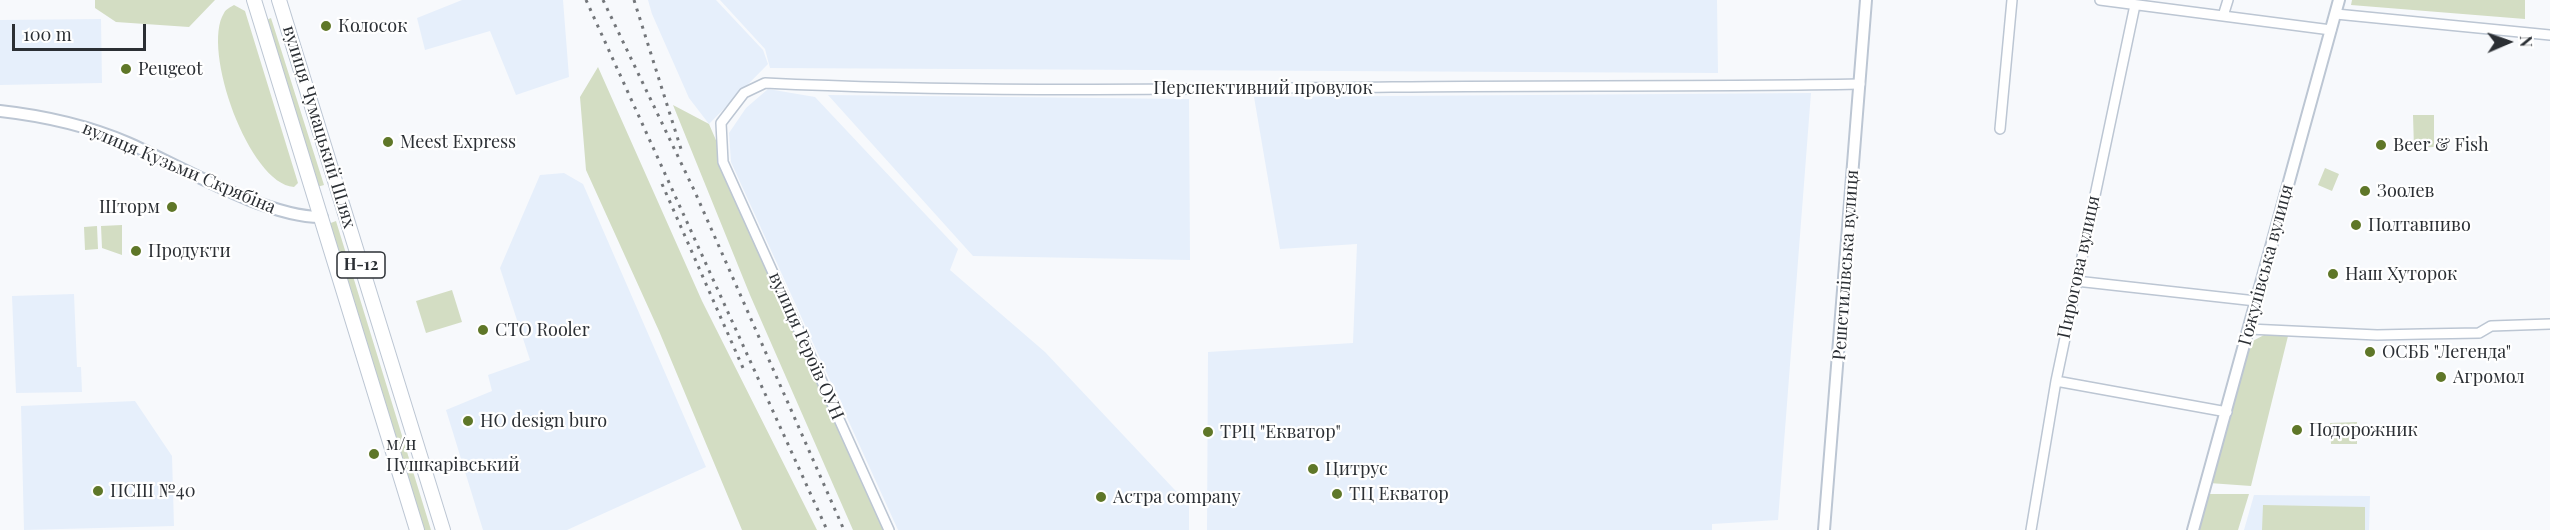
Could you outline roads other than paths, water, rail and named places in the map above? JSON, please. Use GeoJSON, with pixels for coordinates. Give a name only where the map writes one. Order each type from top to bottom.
{"type":"FeatureCollection","features":[{"type":"Feature","properties":{"kind":"main road","name":"вулиця Чумацький Шлях"},"geometry":{"type":"LineString","coordinates":[[254,0],[417,530]]}},
{"type":"Feature","properties":{"kind":"main road","name":"вулиця Чумацький Шлях"},"geometry":{"type":"LineString","coordinates":[[280,3],[444,530]]}},
{"type":"Feature","properties":{"kind":"main road"},"geometry":{"type":"LineString","coordinates":[[258,14],[280,3]]}},
{"type":"Feature","properties":{"kind":"main road"},"geometry":{"type":"LineString","coordinates":[[322,217],[345,213]]}},
{"type":"Feature","properties":{"kind":"street","name":"Решетилівська вулиця"},"geometry":{"type":"LineString","coordinates":[[1824,530],[1866,0]]}},
{"type":"Feature","properties":{"kind":"street"},"geometry":{"type":"LineString","coordinates":[[2000,129],[2012,0]]}},
{"type":"Feature","properties":{"kind":"street"},"geometry":{"type":"LineString","coordinates":[[2100,0],[2331,30]]}},
{"type":"Feature","properties":{"kind":"street"},"geometry":{"type":"LineString","coordinates":[[2223,16],[2228,0]]}},
{"type":"Feature","properties":{"kind":"street","name":"Гожулівська вулиця"},"geometry":{"type":"LineString","coordinates":[[2193,530],[2339,0]]}},
{"type":"Feature","properties":{"kind":"street","name":"Пирогова вулиця"},"geometry":{"type":"LineString","coordinates":[[2031,530],[2076,280],[2135,5]]}},
{"type":"Feature","properties":{"kind":"street"},"geometry":{"type":"LineString","coordinates":[[2336,14],[2550,35]]}},
{"type":"Feature","properties":{"kind":"street","name":"Перспективний провулок"},"geometry":{"type":"LineString","coordinates":[[723,162],[721,123],[744,93],[765,83],[1220,88],[1479,86],[1684,88],[1860,84]]}},
{"type":"Feature","properties":{"kind":"street","name":"вулиця Кузьми Скрябіна"},"geometry":{"type":"LineString","coordinates":[[0,111],[78,124],[290,215],[322,217]]}},
{"type":"Feature","properties":{"kind":"street","name":"вулиця Героїв ОУН"},"geometry":{"type":"LineString","coordinates":[[723,162],[889,530]]}},
{"type":"Feature","properties":{"kind":"street"},"geometry":{"type":"LineString","coordinates":[[2076,280],[2256,301]]}},
{"type":"Feature","properties":{"kind":"street"},"geometry":{"type":"LineString","coordinates":[[2249,329],[2399,335],[2479,333],[2491,326],[2550,324]]}},
{"type":"Feature","properties":{"kind":"street"},"geometry":{"type":"LineString","coordinates":[[2056,381],[2227,412]]}},
{"type":"Feature","properties":{"kind":"railway"},"geometry":{"type":"LineString","coordinates":[[586,0],[827,530]]}},
{"type":"Feature","properties":{"kind":"railway"},"geometry":{"type":"LineString","coordinates":[[603,0],[695,192],[844,530]]}},
{"type":"Feature","properties":{"kind":"railway"},"geometry":{"type":"LineString","coordinates":[[634,0],[681,149]]}},
{"type":"Feature","properties":{"kind":"railway"},"geometry":{"type":"LineString","coordinates":[[662,184],[743,368]]}},
{"type":"Feature","properties":{"kind":"place","name":"Колосок"},"geometry":{"type":"Point","coordinates":[326,26]}},
{"type":"Feature","properties":{"kind":"place","name":"Peugeot"},"geometry":{"type":"Point","coordinates":[126,69]}},
{"type":"Feature","properties":{"kind":"place","name":"Meest Express"},"geometry":{"type":"Point","coordinates":[388,142]}},
{"type":"Feature","properties":{"kind":"place","name":"Beer & Fish"},"geometry":{"type":"Point","coordinates":[2381,145]}},
{"type":"Feature","properties":{"kind":"place","name":"Зоолев"},"geometry":{"type":"Point","coordinates":[2365,191]}},
{"type":"Feature","properties":{"kind":"place","name":"Шторм"},"geometry":{"type":"Point","coordinates":[172,207]}},
{"type":"Feature","properties":{"kind":"place","name":"Полтавпиво"},"geometry":{"type":"Point","coordinates":[2356,225]}},
{"type":"Feature","properties":{"kind":"place","name":"Продукти"},"geometry":{"type":"Point","coordinates":[136,251]}},
{"type":"Feature","properties":{"kind":"place","name":"Наш Хуторок"},"geometry":{"type":"Point","coordinates":[2333,274]}},
{"type":"Feature","properties":{"kind":"place","name":"СТО Rooler"},"geometry":{"type":"Point","coordinates":[483,330]}},
{"type":"Feature","properties":{"kind":"place","name":"ОСББ \"Легенда\""},"geometry":{"type":"Point","coordinates":[2370,352]}},
{"type":"Feature","properties":{"kind":"place","name":"Агромол"},"geometry":{"type":"Point","coordinates":[2441,377]}},
{"type":"Feature","properties":{"kind":"place","name":"HO design buro"},"geometry":{"type":"Point","coordinates":[468,421]}},
{"type":"Feature","properties":{"kind":"place","name":"Подорожник"},"geometry":{"type":"Point","coordinates":[2297,430]}},
{"type":"Feature","properties":{"kind":"place","name":"ТРЦ \"Екватор\""},"geometry":{"type":"Point","coordinates":[1208,432]}},
{"type":"Feature","properties":{"kind":"place","name":"м/н Пушкарівський"},"geometry":{"type":"Point","coordinates":[374,454]}},
{"type":"Feature","properties":{"kind":"place","name":"Цитрус"},"geometry":{"type":"Point","coordinates":[1313,469]}},
{"type":"Feature","properties":{"kind":"place","name":"ПСШ №40"},"geometry":{"type":"Point","coordinates":[98,491]}},
{"type":"Feature","properties":{"kind":"place","name":"ТЦ Екватор"},"geometry":{"type":"Point","coordinates":[1337,494]}},
{"type":"Feature","properties":{"kind":"place","name":"Астра company"},"geometry":{"type":"Point","coordinates":[1101,497]}}]}
